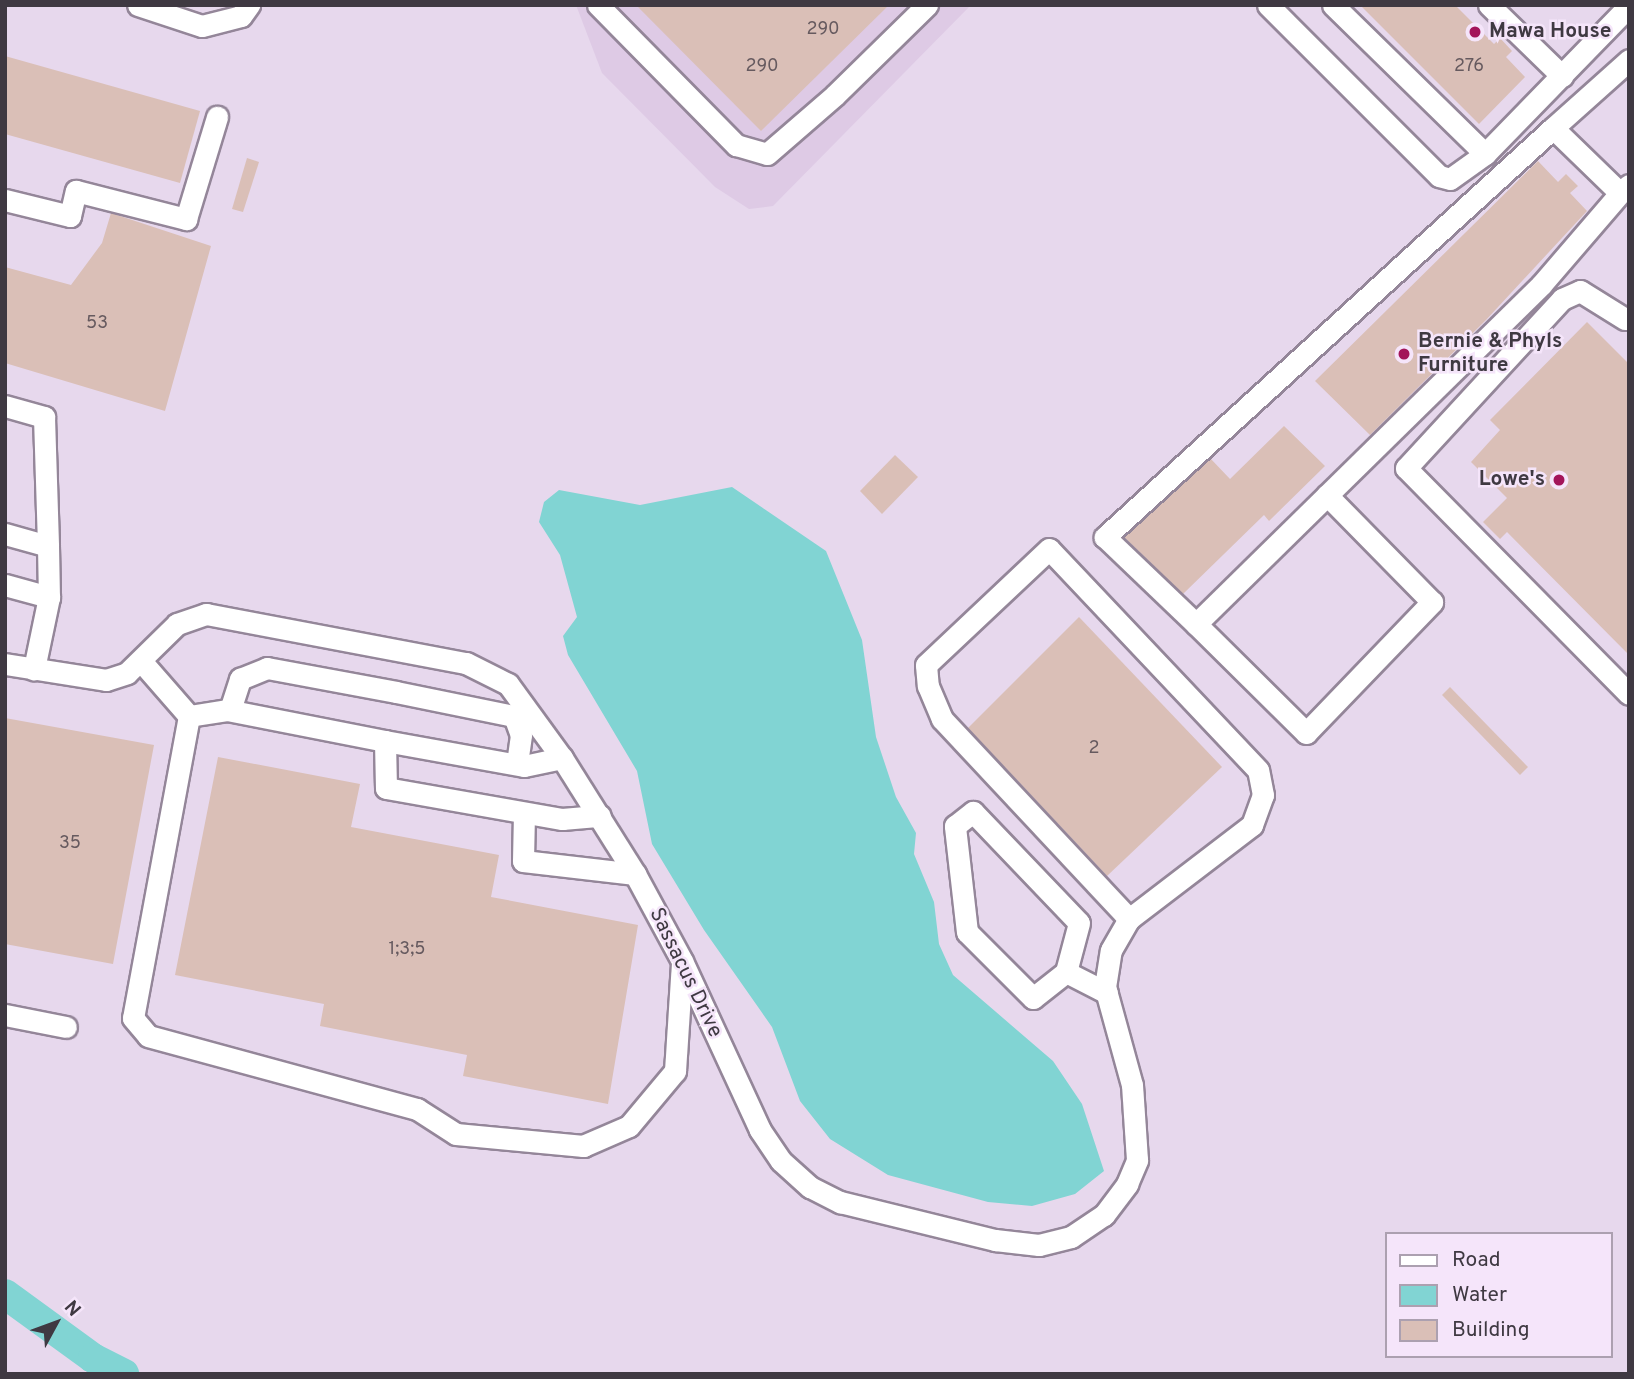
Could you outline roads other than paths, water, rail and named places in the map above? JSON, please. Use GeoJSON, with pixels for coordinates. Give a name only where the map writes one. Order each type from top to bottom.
{"type":"FeatureCollection","features":[{"type":"Feature","properties":{"kind":"street"},"geometry":{"type":"LineString","coordinates":[[138,5],[202,26],[241,16],[249,5]]}},
{"type":"Feature","properties":{"kind":"street"},"geometry":{"type":"LineString","coordinates":[[598,5],[736,145],[766,154],[835,95],[927,5]]}},
{"type":"Feature","properties":{"kind":"street"},"geometry":{"type":"LineString","coordinates":[[1268,5],[1439,176],[1450,179],[1460,175],[1485,154],[1626,9]]}},
{"type":"Feature","properties":{"kind":"street"},"geometry":{"type":"LineString","coordinates":[[1333,5],[1485,154]]}},
{"type":"Feature","properties":{"kind":"street"},"geometry":{"type":"LineString","coordinates":[[1489,5],[1562,76]]}},
{"type":"Feature","properties":{"kind":"street"},"geometry":{"type":"LineString","coordinates":[[1327,495],[1432,602],[1306,733],[1105,537],[1629,60]]}},
{"type":"Feature","properties":{"kind":"street"},"geometry":{"type":"LineString","coordinates":[[5,200],[70,216],[76,191],[186,219],[217,117]]}},
{"type":"Feature","properties":{"kind":"street"},"geometry":{"type":"LineString","coordinates":[[1196,624],[1541,285],[1624,189],[1553,128]]}},
{"type":"Feature","properties":{"kind":"street"},"geometry":{"type":"LineString","coordinates":[[1625,319],[1580,290],[1562,299],[1406,468],[1629,694]]}},
{"type":"Feature","properties":{"kind":"street"},"geometry":{"type":"LineString","coordinates":[[5,406],[44,417],[49,597],[34,669]]}},
{"type":"Feature","properties":{"kind":"street"},"geometry":{"type":"LineString","coordinates":[[5,534],[48,546]]}},
{"type":"Feature","properties":{"kind":"street"},"geometry":{"type":"LineString","coordinates":[[1049,549],[1258,770],[1262,782],[1261,806],[1252,825],[1129,919],[942,719],[928,686],[926,665],[1049,549]]}},
{"type":"Feature","properties":{"kind":"street"},"geometry":{"type":"LineString","coordinates":[[5,585],[49,597]]}},
{"type":"Feature","properties":{"kind":"street","name":"Sassacus Drive"},"geometry":{"type":"LineString","coordinates":[[5,664],[106,680],[141,661],[171,629],[199,614],[466,663],[514,689],[600,816],[635,874],[682,961],[760,1130],[802,1181],[840,1202],[1024,1245],[1060,1241],[1094,1224],[1116,1203],[1133,1172],[1139,1144],[1136,1113],[1107,993],[1107,961],[1129,919]]}},
{"type":"Feature","properties":{"kind":"street"},"geometry":{"type":"LineString","coordinates":[[141,661],[189,716]]}},
{"type":"Feature","properties":{"kind":"street"},"geometry":{"type":"LineString","coordinates":[[230,710],[240,679],[267,668],[396,692],[514,716],[521,735],[517,764]]}},
{"type":"Feature","properties":{"kind":"street"},"geometry":{"type":"LineString","coordinates":[[189,716],[230,710],[517,764],[562,758]]}},
{"type":"Feature","properties":{"kind":"street"},"geometry":{"type":"LineString","coordinates":[[189,716],[133,1018],[148,1036],[417,1109],[456,1134],[583,1146],[629,1126],[675,1071],[682,961]]}},
{"type":"Feature","properties":{"kind":"street"},"geometry":{"type":"LineString","coordinates":[[385,741],[386,788],[562,819],[600,816]]}},
{"type":"Feature","properties":{"kind":"street"},"geometry":{"type":"LineString","coordinates":[[973,811],[1079,923],[1066,972],[1033,998],[967,932],[956,826],[973,811]]}},
{"type":"Feature","properties":{"kind":"street"},"geometry":{"type":"LineString","coordinates":[[524,813],[523,861],[635,874]]}},
{"type":"Feature","properties":{"kind":"street"},"geometry":{"type":"LineString","coordinates":[[1066,972],[1107,993]]}},
{"type":"Feature","properties":{"kind":"street"},"geometry":{"type":"LineString","coordinates":[[5,1016],[66,1027]]}},
{"type":"Feature","properties":{"kind":"water"},"geometry":{"type":"Polygon","coordinates":[[[732,487],[826,551],[862,640],[876,737],[896,797],[916,833],[914,854],[934,902],[939,944],[953,975],[1053,1061],[1082,1104],[1104,1171],[1075,1194],[1032,1206],[988,1202],[888,1175],[830,1139],[800,1101],[772,1027],[704,930],[652,844],[637,771],[568,655],[563,636],[577,617],[560,555],[539,522],[544,502],[559,490],[640,505],[732,487]]]}},
{"type":"Feature","properties":{"kind":"waterway"},"geometry":{"type":"LineString","coordinates":[[5,1294],[93,1358],[124,1374]]}},
{"type":"Feature","properties":{"kind":"place","name":"Mawa House"},"geometry":{"type":"Point","coordinates":[1475,32]}},
{"type":"Feature","properties":{"kind":"place","name":"Bernie & Phyls Furniture"},"geometry":{"type":"Point","coordinates":[1404,354]}},
{"type":"Feature","properties":{"kind":"place","name":"Lowe's"},"geometry":{"type":"Point","coordinates":[1559,480]}}]}
